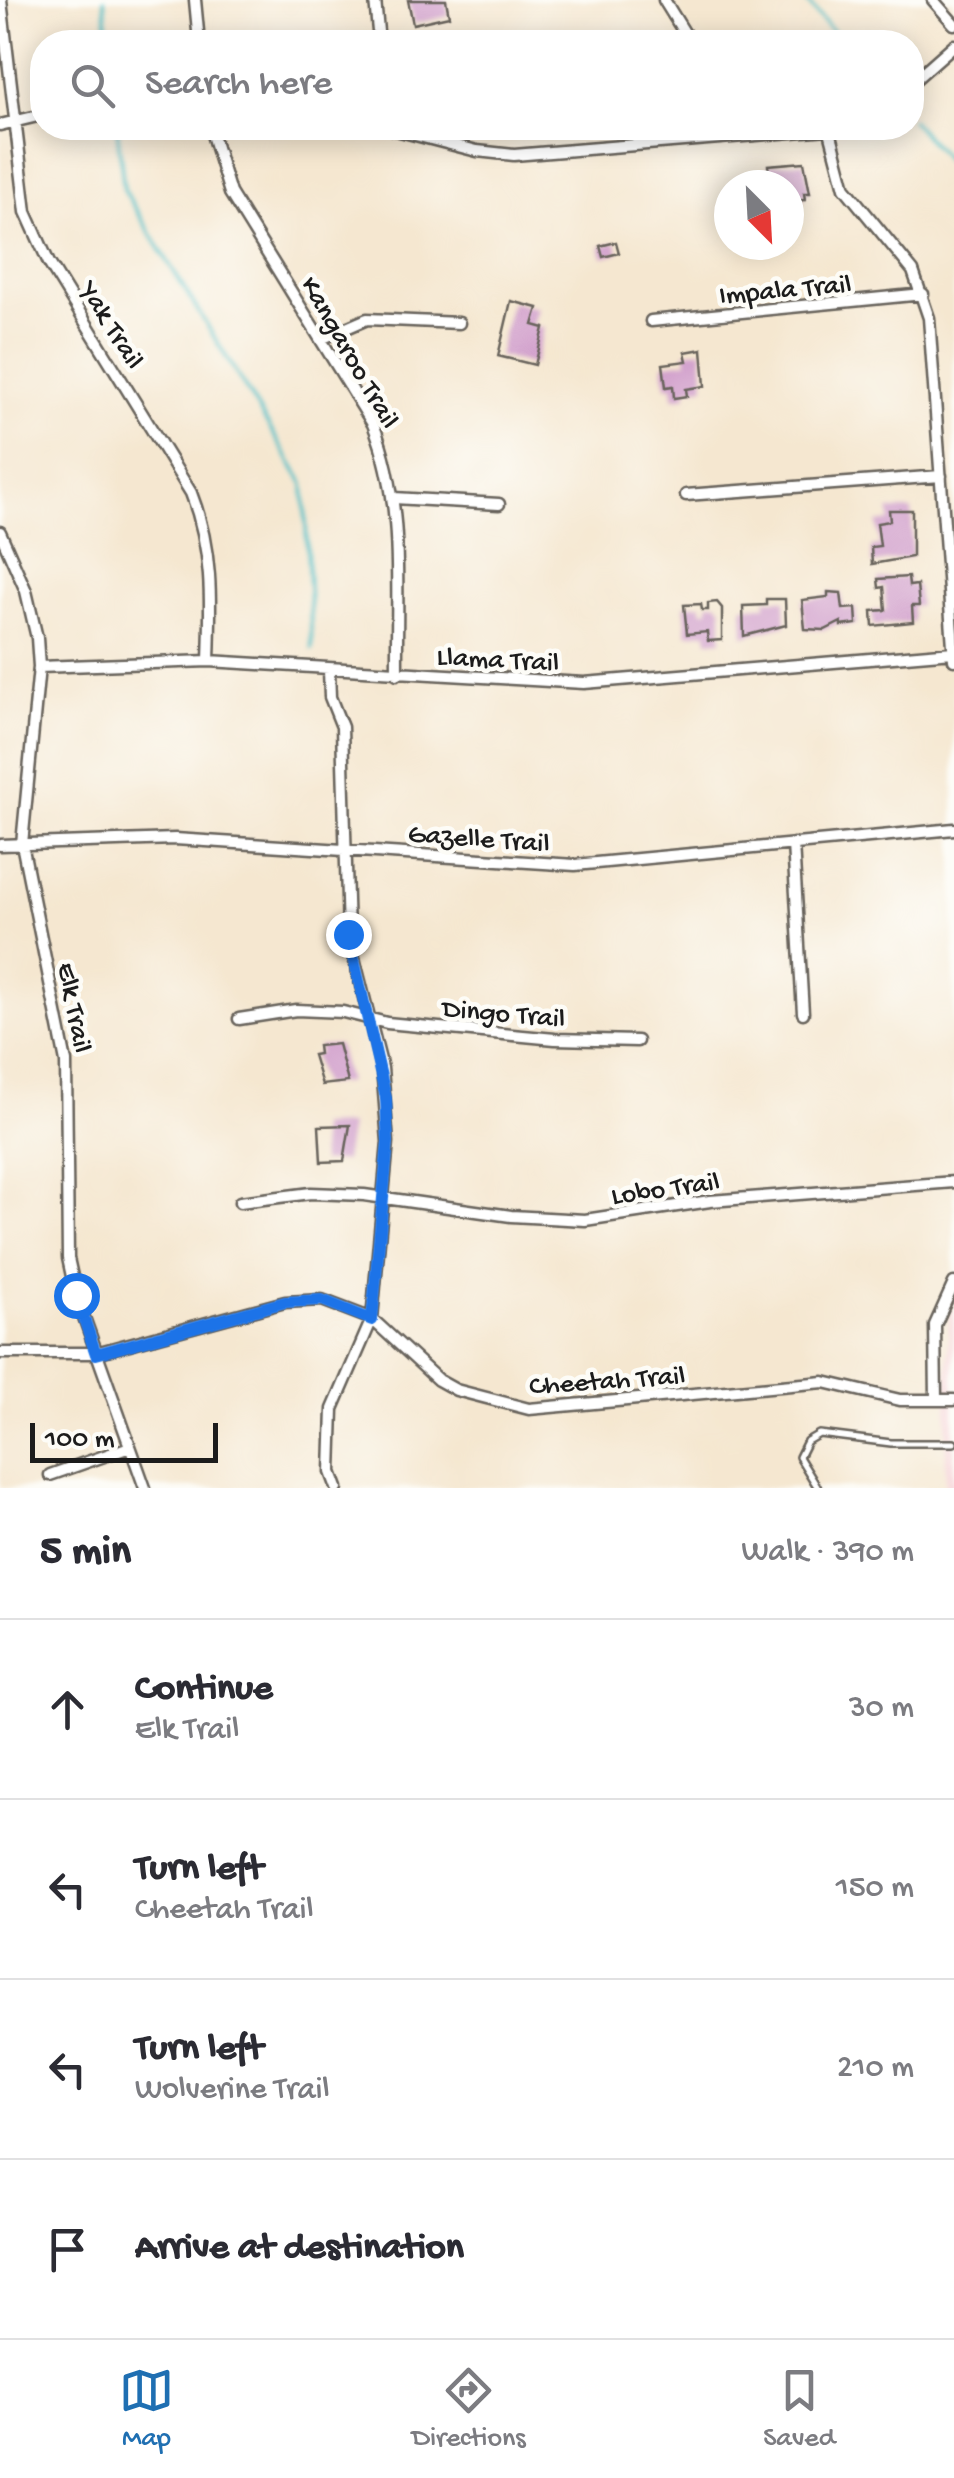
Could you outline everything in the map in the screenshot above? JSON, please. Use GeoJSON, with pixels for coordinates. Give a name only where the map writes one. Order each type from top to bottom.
{"type":"FeatureCollection","features":[{"type":"Feature","properties":{"kind":"street","name":"Yak Trail"},"geometry":{"type":"LineString","coordinates":[[1,0],[26,212],[49,263],[176,466],[203,523],[212,580],[209,662]]}},
{"type":"Feature","properties":{"kind":"street"},"geometry":{"type":"LineString","coordinates":[[196,0],[199,30]]}},
{"type":"Feature","properties":{"kind":"street"},"geometry":{"type":"LineString","coordinates":[[375,0],[378,30]]}},
{"type":"Feature","properties":{"kind":"street"},"geometry":{"type":"LineString","coordinates":[[664,0],[683,30]]}},
{"type":"Feature","properties":{"kind":"street"},"geometry":{"type":"LineString","coordinates":[[934,0],[954,24]]}},
{"type":"Feature","properties":{"kind":"street"},"geometry":{"type":"LineString","coordinates":[[924,71],[954,45]]}},
{"type":"Feature","properties":{"kind":"street"},"geometry":{"type":"LineString","coordinates":[[0,125],[30,118]]}},
{"type":"Feature","properties":{"kind":"street","name":"Kangaroo Trail"},"geometry":{"type":"LineString","coordinates":[[214,140],[230,194],[373,424],[389,464],[394,498],[398,674]]}},
{"type":"Feature","properties":{"kind":"street"},"geometry":{"type":"LineString","coordinates":[[444,140],[514,155],[715,140]]}},
{"type":"Feature","properties":{"kind":"street"},"geometry":{"type":"LineString","coordinates":[[837,140],[846,188],[902,256],[923,294],[929,318],[954,660]]}},
{"type":"Feature","properties":{"kind":"street","name":"Impala Trail"},"geometry":{"type":"LineString","coordinates":[[651,321],[901,300],[923,294]]}},
{"type":"Feature","properties":{"kind":"street"},"geometry":{"type":"LineString","coordinates":[[321,339],[367,319],[459,323]]}},
{"type":"Feature","properties":{"kind":"street"},"geometry":{"type":"LineString","coordinates":[[686,495],[941,476]]}},
{"type":"Feature","properties":{"kind":"street"},"geometry":{"type":"LineString","coordinates":[[394,498],[499,504]]}},
{"type":"Feature","properties":{"kind":"street","name":"Elk Trail"},"geometry":{"type":"LineString","coordinates":[[0,532],[34,616],[39,667],[22,844],[66,1062],[68,1258],[96,1354],[145,1488]]}},
{"type":"Feature","properties":{"kind":"street","name":"Llama Trail"},"geometry":{"type":"LineString","coordinates":[[39,667],[209,662],[584,683],[954,652]]}},
{"type":"Feature","properties":{"kind":"street"},"geometry":{"type":"LineString","coordinates":[[329,670],[330,697],[342,727],[348,934],[386,1098],[384,1199],[372,1320],[333,1410],[331,1472],[337,1488]]}},
{"type":"Feature","properties":{"kind":"street","name":"Gazelle Trail"},"geometry":{"type":"LineString","coordinates":[[0,845],[175,838],[575,864],[954,829]]}},
{"type":"Feature","properties":{"kind":"street"},"geometry":{"type":"LineString","coordinates":[[793,844],[803,1013]]}},
{"type":"Feature","properties":{"kind":"street","name":"Dingo Trail"},"geometry":{"type":"LineString","coordinates":[[239,1019],[296,1010],[343,1012],[556,1040],[636,1041]]}},
{"type":"Feature","properties":{"kind":"street","name":"Lobo Trail"},"geometry":{"type":"LineString","coordinates":[[240,1202],[312,1193],[511,1216],[585,1220],[710,1201],[954,1182]]}},
{"type":"Feature","properties":{"kind":"street"},"geometry":{"type":"LineString","coordinates":[[936,1400],[935,1326],[954,1283]]}},
{"type":"Feature","properties":{"kind":"street","name":"Cheetah Trail"},"geometry":{"type":"LineString","coordinates":[[0,1353],[96,1354],[285,1302],[322,1300],[372,1320],[438,1380],[506,1406],[529,1410],[824,1382],[900,1400],[954,1400]]}},
{"type":"Feature","properties":{"kind":"street"},"geometry":{"type":"LineString","coordinates":[[50,1474],[130,1446]]}},
{"type":"Feature","properties":{"kind":"lane"},"geometry":{"type":"LineString","coordinates":[[818,1488],[799,1456],[807,1440],[819,1434],[891,1444],[954,1443]]}},
{"type":"Feature","properties":{"kind":"shaded area"},"geometry":{"type":"Polygon","coordinates":[[[954,1306],[954,1488],[945,1488],[949,1316],[954,1306]]]}},
{"type":"Feature","properties":{"kind":"building"},"geometry":{"type":"Polygon","coordinates":[[[408,0],[446,0],[449,16],[413,24],[408,0]]]}},
{"type":"Feature","properties":{"kind":"building"},"geometry":{"type":"Polygon","coordinates":[[[804,162],[810,193],[804,193],[804,170],[768,170],[768,165],[804,162]]]}},
{"type":"Feature","properties":{"kind":"building"},"geometry":{"type":"Polygon","coordinates":[[[616,242],[619,253],[603,257],[600,246],[616,242]]]}},
{"type":"Feature","properties":{"kind":"building"},"geometry":{"type":"Polygon","coordinates":[[[511,301],[538,308],[533,325],[544,328],[535,365],[498,356],[511,301]]]}},
{"type":"Feature","properties":{"kind":"building"},"geometry":{"type":"Polygon","coordinates":[[[702,349],[705,386],[686,389],[687,396],[674,398],[673,386],[666,387],[663,364],[687,361],[685,352],[702,349]]]}},
{"type":"Feature","properties":{"kind":"building"},"geometry":{"type":"Polygon","coordinates":[[[889,510],[912,510],[912,557],[872,564],[871,547],[880,546],[877,523],[890,521],[889,510]]]}},
{"type":"Feature","properties":{"kind":"building"},"geometry":{"type":"Polygon","coordinates":[[[908,577],[909,586],[917,585],[919,606],[912,606],[913,622],[873,626],[872,611],[886,610],[884,587],[879,588],[878,579],[908,577]]]}},
{"type":"Feature","properties":{"kind":"building"},"geometry":{"type":"Polygon","coordinates":[[[828,592],[841,593],[843,609],[856,608],[857,624],[841,626],[841,622],[825,630],[805,629],[802,600],[828,597],[828,592]]]}},
{"type":"Feature","properties":{"kind":"building"},"geometry":{"type":"Polygon","coordinates":[[[766,599],[785,599],[786,625],[744,636],[743,606],[766,605],[766,599]]]}},
{"type":"Feature","properties":{"kind":"building"},"geometry":{"type":"Polygon","coordinates":[[[717,602],[722,608],[722,640],[708,641],[707,632],[687,634],[684,605],[701,604],[702,610],[708,610],[708,603],[717,602]]]}},
{"type":"Feature","properties":{"kind":"building"},"geometry":{"type":"Polygon","coordinates":[[[338,1044],[348,1082],[322,1085],[313,1055],[319,1054],[318,1046],[338,1044]]]}},
{"type":"Feature","properties":{"kind":"building"},"geometry":{"type":"Polygon","coordinates":[[[350,1125],[344,1161],[321,1162],[319,1126],[350,1125]]]}},
{"type":"Feature","properties":{"kind":"waterway"},"geometry":{"type":"LineString","coordinates":[[104,0],[108,30]]}},
{"type":"Feature","properties":{"kind":"waterway"},"geometry":{"type":"LineString","coordinates":[[805,0],[831,30]]}},
{"type":"Feature","properties":{"kind":"waterway"},"geometry":{"type":"LineString","coordinates":[[924,134],[954,168]]}},
{"type":"Feature","properties":{"kind":"waterway"},"geometry":{"type":"LineString","coordinates":[[118,140],[124,190],[304,484],[312,649]]}},
{"type":"Feature","properties":{"kind":"route"},"geometry":{"type":"LineString","coordinates":[[76,1295],[96,1354],[285,1302],[322,1300],[348,1306],[372,1320],[380,1268],[388,1142],[386,1098],[348,934]]}}]}
